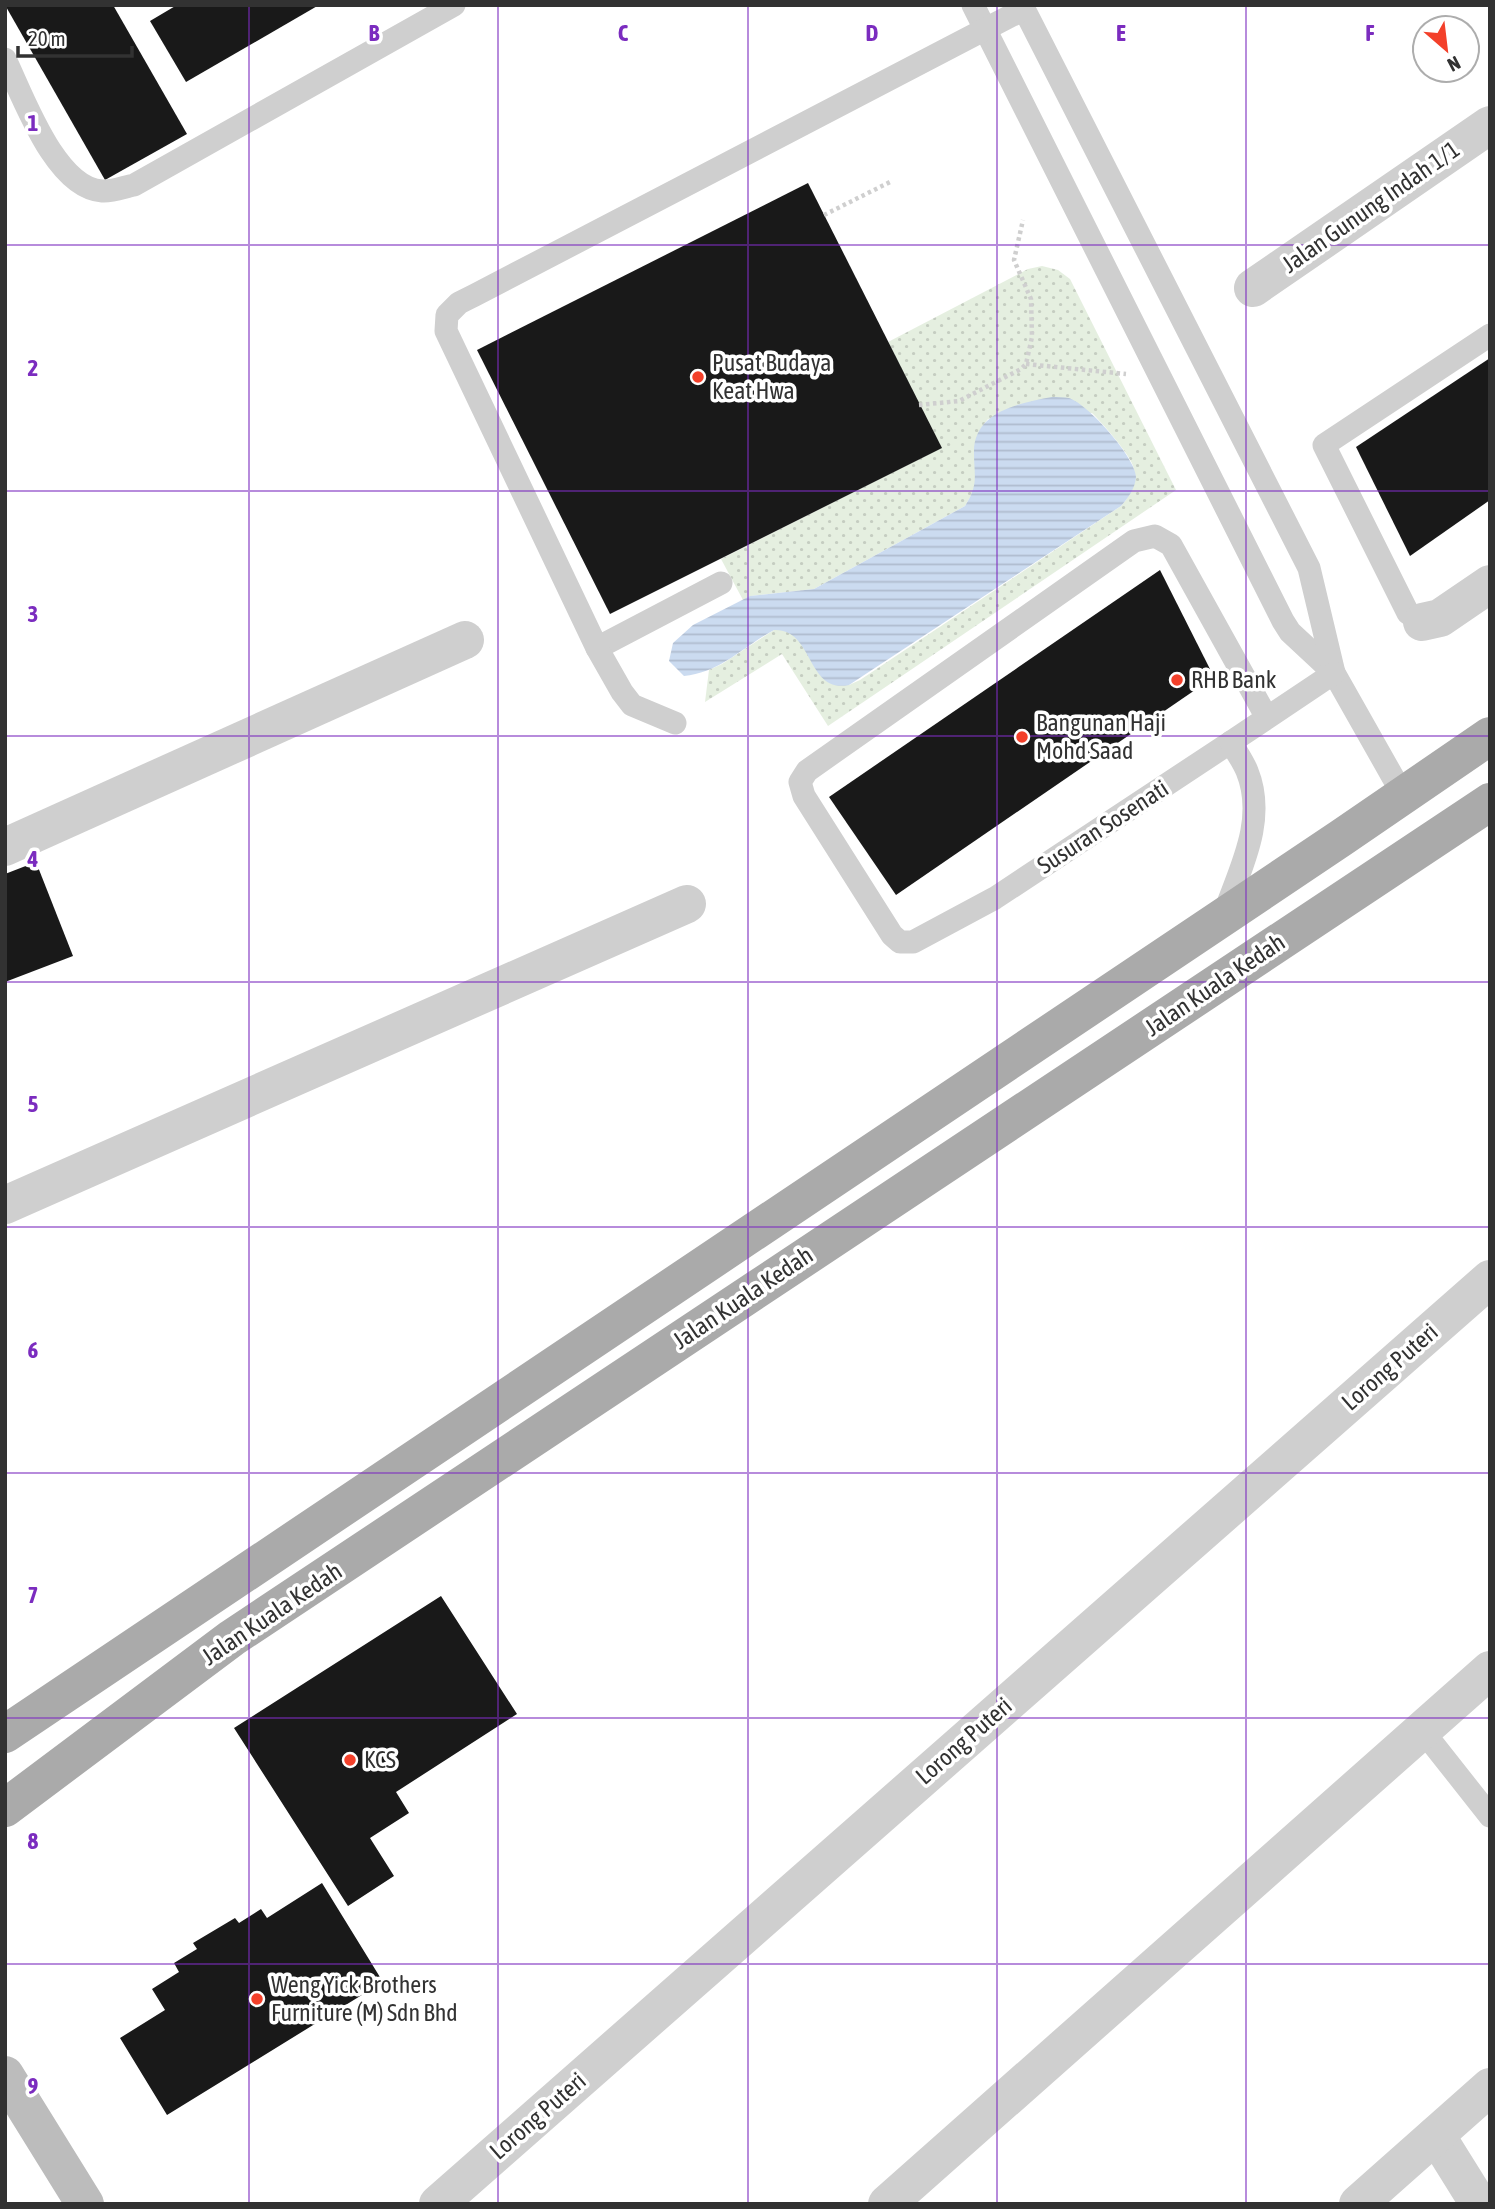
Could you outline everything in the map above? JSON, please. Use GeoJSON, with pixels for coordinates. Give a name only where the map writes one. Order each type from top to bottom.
{"type":"FeatureCollection","features":[{"type":"Feature","properties":{"kind":"main road","name":"Jalan Kuala Kedah"},"geometry":{"type":"LineString","coordinates":[[5,1734],[1490,736]]}},
{"type":"Feature","properties":{"kind":"main road","name":"Jalan Kuala Kedah"},"geometry":{"type":"LineString","coordinates":[[9,1807],[232,1638],[1490,802]]}},
{"type":"Feature","properties":{"kind":"main road"},"geometry":{"type":"LineString","coordinates":[[5,2075],[85,2204]]}},
{"type":"Feature","properties":{"kind":"street","name":"Jalan Gunung Indah 1/1"},"geometry":{"type":"LineString","coordinates":[[1253,288],[1490,125]]}},
{"type":"Feature","properties":{"kind":"street"},"geometry":{"type":"LineString","coordinates":[[1422,622],[1440,618],[1490,584]]}},
{"type":"Feature","properties":{"kind":"street"},"geometry":{"type":"LineString","coordinates":[[5,847],[465,640]]}},
{"type":"Feature","properties":{"kind":"street"},"geometry":{"type":"LineString","coordinates":[[5,1205],[687,904]]}},
{"type":"Feature","properties":{"kind":"street","name":"Lorong Puteri"},"geometry":{"type":"LineString","coordinates":[[438,2204],[1490,1279]]}},
{"type":"Feature","properties":{"kind":"street"},"geometry":{"type":"LineString","coordinates":[[887,2204],[1490,1670]]}},
{"type":"Feature","properties":{"kind":"street"},"geometry":{"type":"LineString","coordinates":[[1359,2204],[1490,2087]]}},
{"type":"Feature","properties":{"kind":"street"},"geometry":{"type":"LineString","coordinates":[[1436,2135],[1479,2204]]}},
{"type":"Feature","properties":{"kind":"lane"},"geometry":{"type":"LineString","coordinates":[[5,59],[51,155],[75,182],[101,191],[134,185],[454,5]]}},
{"type":"Feature","properties":{"kind":"lane"},"geometry":{"type":"LineString","coordinates":[[972,5],[1283,621],[1290,632],[1334,673]]}},
{"type":"Feature","properties":{"kind":"lane"},"geometry":{"type":"LineString","coordinates":[[676,723],[632,705],[597,648],[446,331],[447,315],[467,299],[985,30],[1023,7],[1309,568],[1334,673],[1403,795]]}},
{"type":"Feature","properties":{"kind":"lane"},"geometry":{"type":"LineString","coordinates":[[1422,622],[1408,614],[1324,445],[1490,335]]}},
{"type":"Feature","properties":{"kind":"lane","name":"Susuran Sosenati"},"geometry":{"type":"LineString","coordinates":[[1267,718],[1171,545],[1155,536],[1134,541],[807,771],[800,782],[804,796],[892,934],[900,943],[913,942],[995,898],[1231,742],[1267,718],[1334,673]]}},
{"type":"Feature","properties":{"kind":"lane"},"geometry":{"type":"LineString","coordinates":[[597,648],[721,583]]}},
{"type":"Feature","properties":{"kind":"lane"},"geometry":{"type":"LineString","coordinates":[[1223,916],[1254,831],[1255,810],[1247,771],[1231,742]]}},
{"type":"Feature","properties":{"kind":"lane"},"geometry":{"type":"LineString","coordinates":[[1422,1730],[1490,1816]]}},
{"type":"Feature","properties":{"kind":"path"},"geometry":{"type":"LineString","coordinates":[[824,215],[892,181]]}},
{"type":"Feature","properties":{"kind":"path"},"geometry":{"type":"LineString","coordinates":[[919,405],[959,401],[1026,364],[1031,345],[1031,299],[1014,260],[1023,220]]}},
{"type":"Feature","properties":{"kind":"path"},"geometry":{"type":"LineString","coordinates":[[1026,364],[1160,376]]}},
{"type":"Feature","properties":{"kind":"green space"},"geometry":{"type":"Polygon","coordinates":[[[1042,266],[1058,270],[1070,279],[1176,490],[828,726],[782,654],[705,702],[709,670],[774,630],[784,629],[792,633],[849,685],[860,680],[1125,502],[1134,482],[1133,466],[1121,446],[1092,413],[988,419],[976,441],[976,483],[965,506],[814,589],[751,596],[743,600],[721,559],[941,448],[888,342],[1028,269],[1042,266]]]}},
{"type":"Feature","properties":{"kind":"water"},"geometry":{"type":"Polygon","coordinates":[[[1052,397],[1069,398],[1077,402],[1099,421],[1128,457],[1136,477],[1131,493],[1121,506],[849,685],[835,685],[825,680],[797,639],[787,632],[774,630],[720,664],[697,674],[684,676],[669,661],[673,643],[693,625],[750,596],[814,589],[965,506],[974,486],[974,453],[981,427],[990,418],[1013,406],[1052,397]]]}},
{"type":"Feature","properties":{"kind":"building"},"geometry":{"type":"Polygon","coordinates":[[[5,5],[113,5],[187,134],[105,180],[5,5]]]}},
{"type":"Feature","properties":{"kind":"building"},"geometry":{"type":"Polygon","coordinates":[[[177,5],[319,5],[186,82],[150,21],[177,5]]]}},
{"type":"Feature","properties":{"kind":"building","name":"Pusat Budaya Keat Hwa"},"geometry":{"type":"Polygon","coordinates":[[[808,183],[942,448],[610,614],[477,350],[808,183]]]}},
{"type":"Feature","properties":{"kind":"building"},"geometry":{"type":"Polygon","coordinates":[[[1490,358],[1490,500],[1410,556],[1356,447],[1490,358]]]}},
{"type":"Feature","properties":{"kind":"building","name":"Bangunan Haji Mohd Saad"},"geometry":{"type":"Polygon","coordinates":[[[1160,570],[1214,677],[896,895],[829,797],[1160,570]]]}},
{"type":"Feature","properties":{"kind":"building"},"geometry":{"type":"Polygon","coordinates":[[[36,862],[73,956],[5,982],[5,874],[36,862]]]}},
{"type":"Feature","properties":{"kind":"building","name":"KCS"},"geometry":{"type":"Polygon","coordinates":[[[441,1596],[517,1714],[396,1792],[409,1813],[370,1838],[394,1876],[348,1906],[234,1728],[441,1596]]]}},
{"type":"Feature","properties":{"kind":"building","name":"Weng Yick Brothers Furniture (M) Sdn Bhd"},"geometry":{"type":"Polygon","coordinates":[[[322,1883],[383,1982],[167,2115],[120,2038],[165,2010],[152,1989],[179,1972],[174,1963],[197,1949],[193,1943],[235,1918],[239,1923],[261,1909],[267,1918],[322,1883]]]}},
{"type":"Feature","properties":{"kind":"place","name":"Pusat Budaya Keat Hwa"},"geometry":{"type":"Point","coordinates":[698,377]}},
{"type":"Feature","properties":{"kind":"place","name":"RHB Bank"},"geometry":{"type":"Point","coordinates":[1177,680]}},
{"type":"Feature","properties":{"kind":"place","name":"Bangunan Haji Mohd Saad"},"geometry":{"type":"Point","coordinates":[1022,737]}},
{"type":"Feature","properties":{"kind":"place","name":"KCS"},"geometry":{"type":"Point","coordinates":[350,1760]}},
{"type":"Feature","properties":{"kind":"place","name":"Weng Yick Brothers Furniture (M) Sdn Bhd"},"geometry":{"type":"Point","coordinates":[257,1999]}}]}
